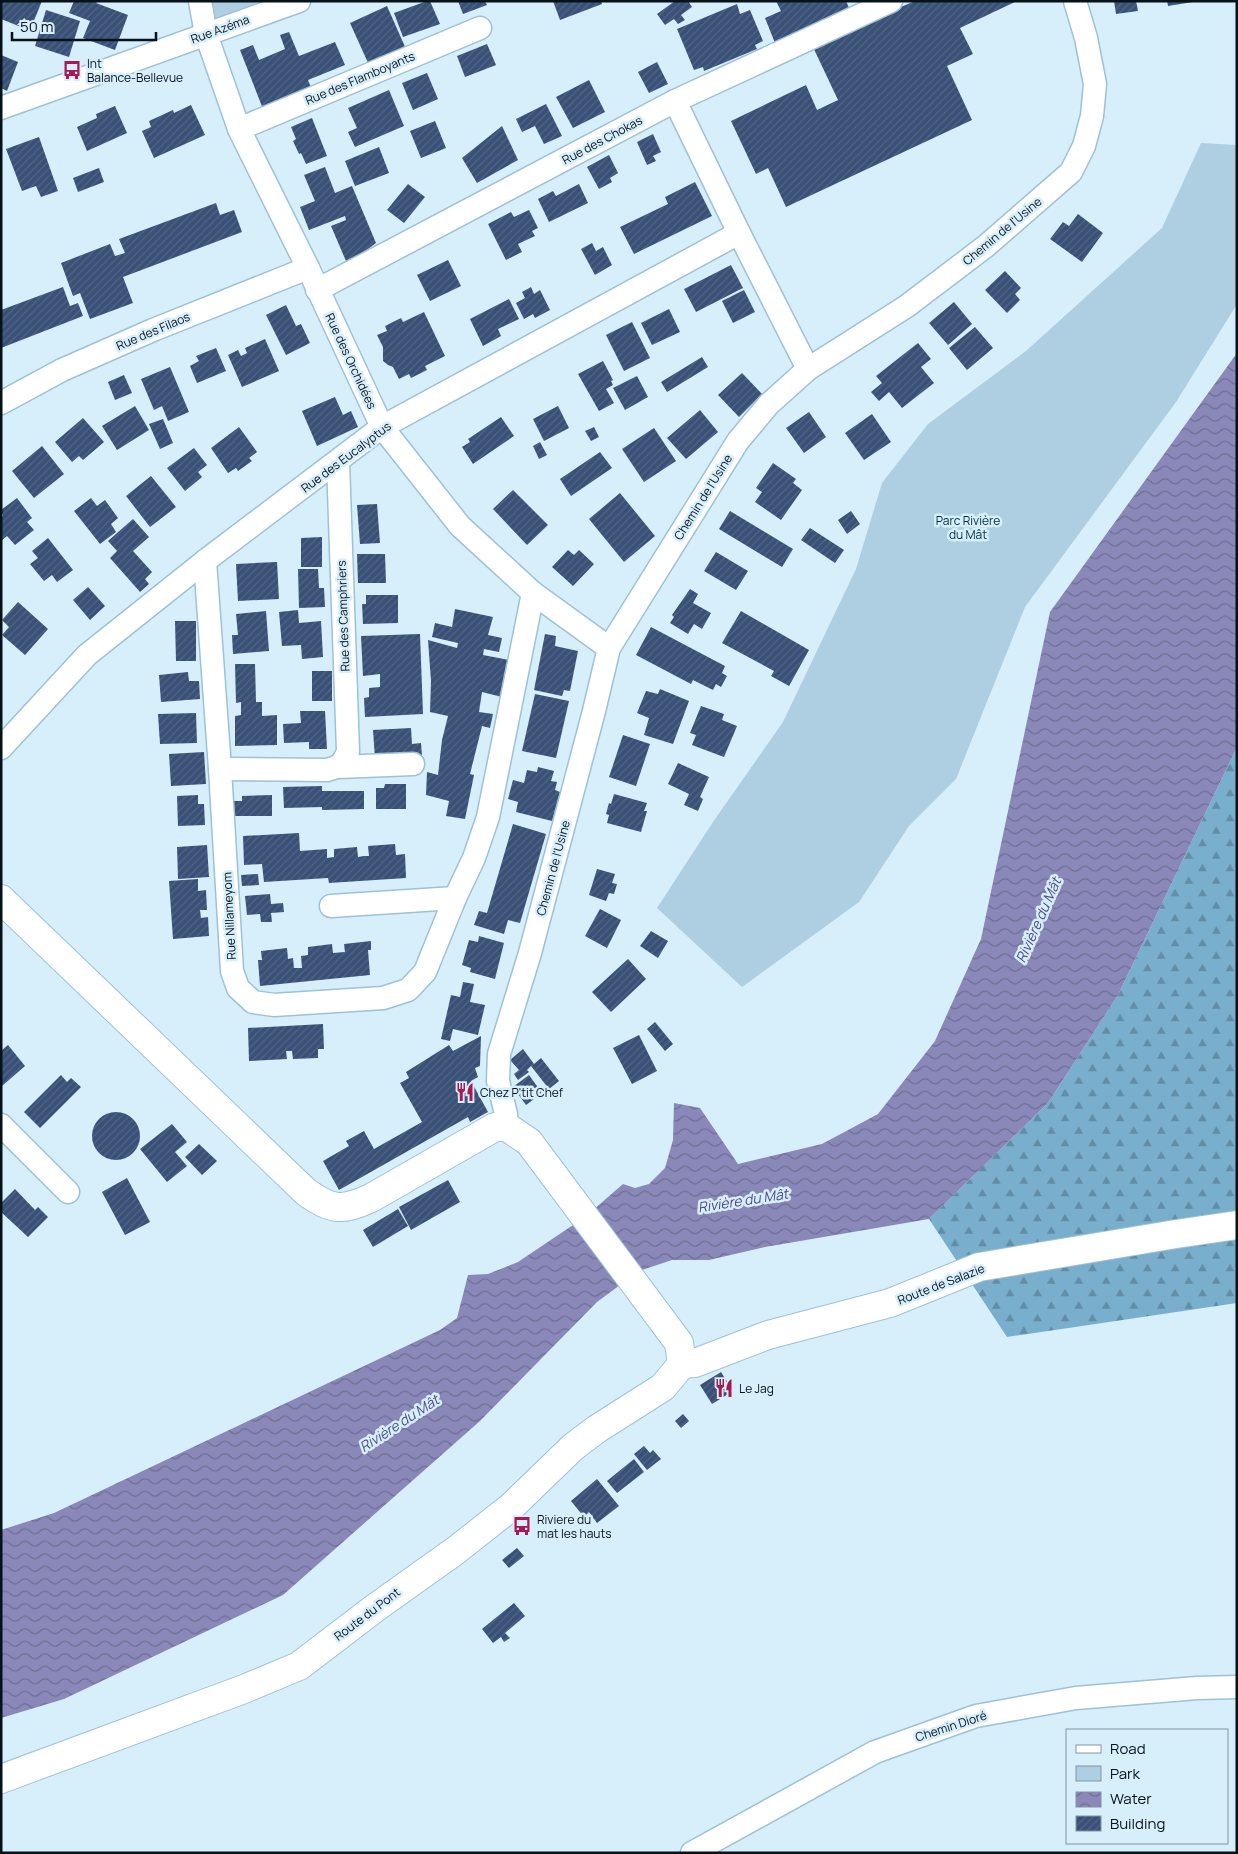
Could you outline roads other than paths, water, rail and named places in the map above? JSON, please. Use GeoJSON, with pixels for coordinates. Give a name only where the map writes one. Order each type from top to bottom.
{"type":"FeatureCollection","features":[{"type":"Feature","properties":{"kind":"main road"},"geometry":{"type":"LineString","coordinates":[[1,898],[306,1192],[322,1204],[336,1208],[353,1206],[372,1198],[495,1127],[507,1127],[529,1142],[543,1160],[681,1354]]}},
{"type":"Feature","properties":{"kind":"main road","name":"Route de Salazie"},"geometry":{"type":"LineString","coordinates":[[681,1354],[695,1363],[768,1334],[853,1314],[890,1303],[979,1267],[1237,1225]]}},
{"type":"Feature","properties":{"kind":"main road","name":"Route du Pont"},"geometry":{"type":"LineString","coordinates":[[1,1779],[244,1689],[299,1666],[375,1608],[455,1551],[511,1507],[573,1447],[597,1429],[663,1387],[681,1354]]}},
{"type":"Feature","properties":{"kind":"street","name":"Rue des Orchidées"},"geometry":{"type":"LineString","coordinates":[[200,1],[206,34],[239,129],[308,268],[382,427],[460,526],[532,593],[609,648]]}},
{"type":"Feature","properties":{"kind":"street","name":"Rue Azéma"},"geometry":{"type":"LineString","coordinates":[[1,108],[298,1]]}},
{"type":"Feature","properties":{"kind":"street","name":"Rue des Chokas"},"geometry":{"type":"LineString","coordinates":[[317,290],[676,101],[891,1]]}},
{"type":"Feature","properties":{"kind":"street","name":"Chemin de l'Usine"},"geometry":{"type":"LineString","coordinates":[[507,1127],[506,1114],[498,1081],[499,1054],[530,952],[592,721],[609,648],[738,441],[769,404],[808,370],[907,306],[986,246],[1070,172],[1084,146],[1092,116],[1095,84],[1086,38],[1075,1]]}},
{"type":"Feature","properties":{"kind":"street","name":"Rue des Flamboyants"},"geometry":{"type":"LineString","coordinates":[[239,129],[480,28]]}},
{"type":"Feature","properties":{"kind":"street"},"geometry":{"type":"LineString","coordinates":[[676,101],[739,233],[808,370]]}},
{"type":"Feature","properties":{"kind":"street","name":"Rue des Eucalyptus"},"geometry":{"type":"LineString","coordinates":[[1,748],[87,655],[205,561],[382,427],[739,233]]}},
{"type":"Feature","properties":{"kind":"street","name":"Rue des Filaos"},"geometry":{"type":"LineString","coordinates":[[1,403],[62,370],[153,330],[308,268]]}},
{"type":"Feature","properties":{"kind":"street","name":"Rue des Camphriers"},"geometry":{"type":"LineString","coordinates":[[338,462],[348,751],[345,760],[338,767]]}},
{"type":"Feature","properties":{"kind":"street","name":"Rue Nillameyom"},"geometry":{"type":"LineString","coordinates":[[205,561],[232,971],[238,988],[253,1002],[274,1006],[383,998],[408,990],[425,972],[455,898],[474,858],[488,817],[532,593]]}},
{"type":"Feature","properties":{"kind":"street"},"geometry":{"type":"LineString","coordinates":[[220,769],[327,770],[338,767],[413,764]]}},
{"type":"Feature","properties":{"kind":"street"},"geometry":{"type":"LineString","coordinates":[[331,906],[455,898]]}},
{"type":"Feature","properties":{"kind":"street"},"geometry":{"type":"LineString","coordinates":[[1,1125],[68,1192]]}},
{"type":"Feature","properties":{"kind":"street","name":"Chemin Dioré"},"geometry":{"type":"LineString","coordinates":[[692,1853],[875,1752],[976,1716],[1076,1698],[1197,1688],[1237,1687]]}},
{"type":"Feature","properties":{"kind":"water","name":"Rivière du Mât"},"geometry":{"type":"Polygon","coordinates":[[[1237,353],[1237,747],[1118,995],[1048,1103],[929,1219],[765,1247],[709,1260],[672,1260],[639,1271],[597,1302],[480,1421],[283,1595],[64,1699],[1,1718],[1,1530],[54,1513],[440,1330],[457,1318],[468,1275],[488,1274],[518,1262],[585,1217],[623,1184],[635,1188],[649,1184],[665,1168],[673,1140],[674,1103],[700,1108],[738,1164],[822,1144],[878,1114],[935,1041],[981,939],[1050,612],[1237,353]]]}},
{"type":"Feature","properties":{"kind":"place","name":"Int Balance-Bellevue"},"geometry":{"type":"Point","coordinates":[72,70]}},
{"type":"Feature","properties":{"kind":"place","name":"Chez P'tit Chef"},"geometry":{"type":"Point","coordinates":[465,1092]}},
{"type":"Feature","properties":{"kind":"place","name":"Le Jag"},"geometry":{"type":"Point","coordinates":[724,1388]}},
{"type":"Feature","properties":{"kind":"place","name":"Riviere du mat les hauts"},"geometry":{"type":"Point","coordinates":[522,1526]}},
{"type":"Feature","properties":{"kind":"park label","name":"Parc Rivière du Mât"},"geometry":{"type":"Point","coordinates":[968,527]}}]}
